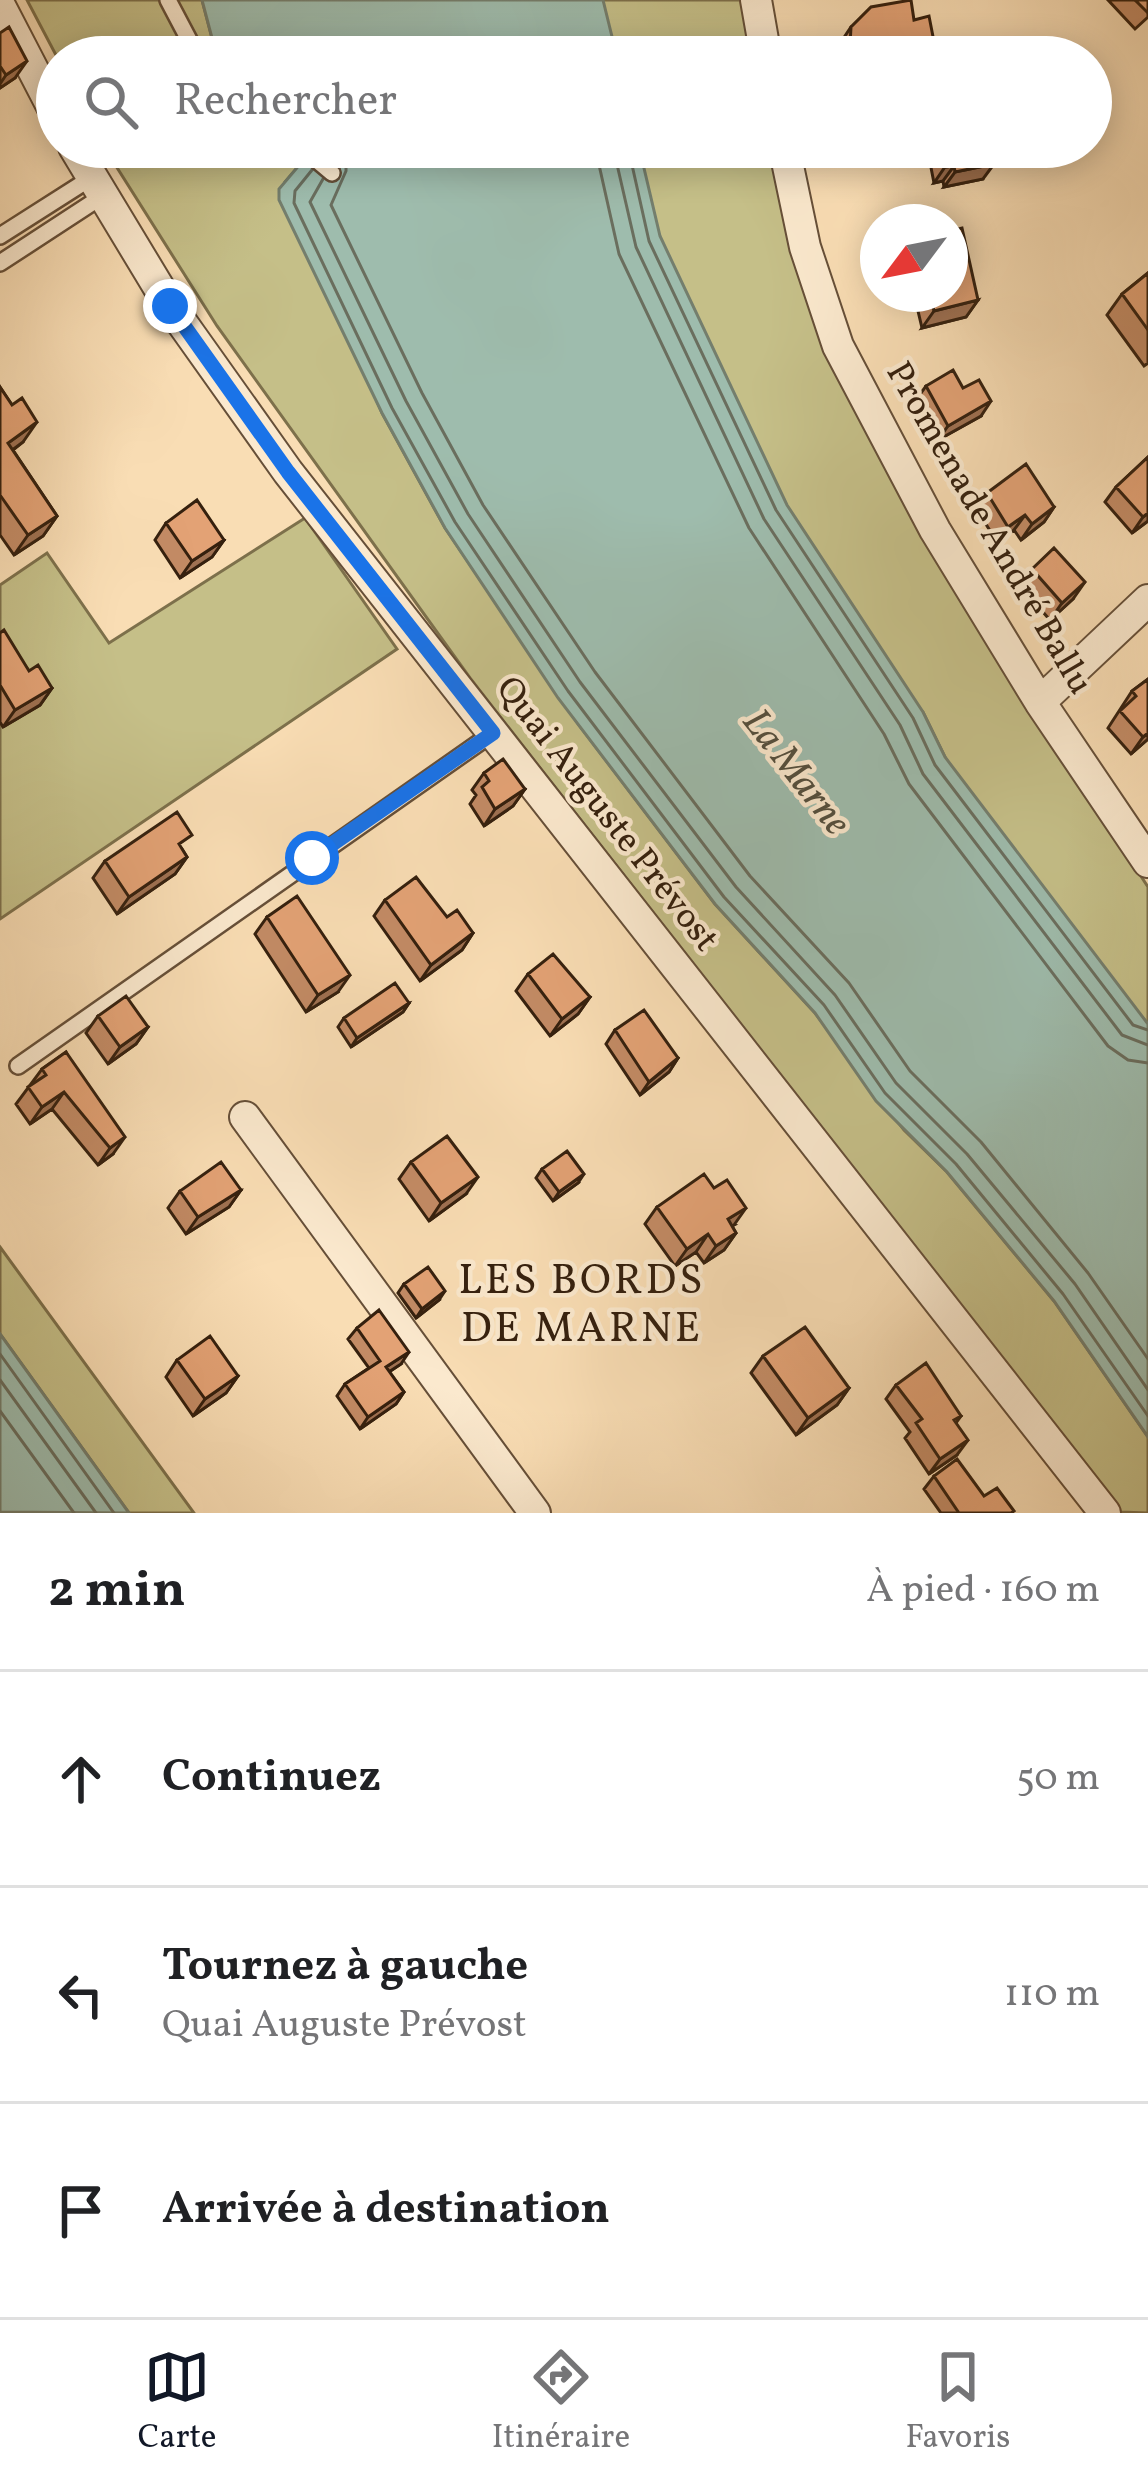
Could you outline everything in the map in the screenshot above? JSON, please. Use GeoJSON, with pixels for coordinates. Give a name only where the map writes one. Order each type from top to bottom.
{"type":"FeatureCollection","features":[{"type":"Feature","properties":{"kind":"street"},"geometry":{"type":"LineString","coordinates":[[756,0],[762,36]]}},
{"type":"Feature","properties":{"kind":"street"},"geometry":{"type":"LineString","coordinates":[[0,6],[36,75]]}},
{"type":"Feature","properties":{"kind":"street","name":"Quai Auguste Prévost"},"geometry":{"type":"LineString","coordinates":[[86,168],[288,472],[1105,1513]]}},
{"type":"Feature","properties":{"kind":"street","name":"Promenade André Ballu"},"geometry":{"type":"LineString","coordinates":[[788,168],[805,247],[838,346],[935,530],[1040,702],[1148,862]]}},
{"type":"Feature","properties":{"kind":"street"},"geometry":{"type":"LineString","coordinates":[[1040,702],[1148,600]]}},
{"type":"Feature","properties":{"kind":"street"},"geometry":{"type":"LineString","coordinates":[[245,1117],[535,1513]]}},
{"type":"Feature","properties":{"kind":"lane"},"geometry":{"type":"LineString","coordinates":[[168,0],[187,36]]}},
{"type":"Feature","properties":{"kind":"lane"},"geometry":{"type":"LineString","coordinates":[[326,168],[332,173]]}},
{"type":"Feature","properties":{"kind":"lane"},"geometry":{"type":"LineString","coordinates":[[0,236],[96,187]]}},
{"type":"Feature","properties":{"kind":"lane"},"geometry":{"type":"LineString","coordinates":[[0,263],[96,187]]}},
{"type":"Feature","properties":{"kind":"lane"},"geometry":{"type":"LineString","coordinates":[[18,1066],[493,733]]}},
{"type":"Feature","properties":{"kind":"shaded area"},"geometry":{"type":"Polygon","coordinates":[[[27,0],[202,0],[211,36],[46,36],[27,0]]]}},
{"type":"Feature","properties":{"kind":"shaded area"},"geometry":{"type":"Polygon","coordinates":[[[576,0],[746,0],[752,36],[581,36],[576,0]]]}},
{"type":"Feature","properties":{"kind":"shaded area"},"geometry":{"type":"Polygon","coordinates":[[[117,168],[297,168],[285,182],[382,413],[445,528],[579,725],[715,904],[815,1013],[904,1130],[947,1172],[1054,1301],[1148,1437],[1148,1513],[1120,1512],[470,678],[217,326],[117,168]]]}},
{"type":"Feature","properties":{"kind":"shaded area"},"geometry":{"type":"Polygon","coordinates":[[[612,168],[778,168],[786,201],[1000,661],[1148,887],[1148,1024],[987,843],[923,712],[847,634],[612,168]]]}},
{"type":"Feature","properties":{"kind":"shaded area"},"geometry":{"type":"Polygon","coordinates":[[[305,518],[397,649],[0,919],[0,585],[47,553],[109,643],[305,518]]]}},
{"type":"Feature","properties":{"kind":"shaded area"},"geometry":{"type":"Polygon","coordinates":[[[0,1247],[194,1513],[129,1513],[0,1334],[0,1247]]]}},
{"type":"Feature","properties":{"kind":"water"},"geometry":{"type":"Polygon","coordinates":[[[202,0],[603,0],[612,36],[211,36],[202,0]]]}},
{"type":"Feature","properties":{"kind":"water","name":"La Marne"},"geometry":{"type":"Polygon","coordinates":[[[297,168],[644,168],[660,236],[787,505],[923,712],[945,757],[1148,1024],[1148,1437],[1054,1301],[947,1172],[876,1101],[815,1013],[715,904],[558,698],[445,528],[382,413],[279,200],[279,189],[297,168]]]}},
{"type":"Feature","properties":{"kind":"water"},"geometry":{"type":"Polygon","coordinates":[[[0,1334],[129,1513],[0,1512],[0,1334]]]}},
{"type":"Feature","properties":{"kind":"building"},"geometry":{"type":"Polygon","coordinates":[[[911,0],[914,20],[929,16],[933,36],[850,36],[851,27],[871,7],[911,0]]]}},
{"type":"Feature","properties":{"kind":"building"},"geometry":{"type":"Polygon","coordinates":[[[9,27],[27,61],[6,75],[0,66],[0,33],[9,27]]]}},
{"type":"Feature","properties":{"kind":"building"},"geometry":{"type":"Polygon","coordinates":[[[968,255],[978,300],[968,302],[968,255]]]}},
{"type":"Feature","properties":{"kind":"building"},"geometry":{"type":"Polygon","coordinates":[[[1148,273],[1148,330],[1122,294],[1148,273]]]}},
{"type":"Feature","properties":{"kind":"building"},"geometry":{"type":"Polygon","coordinates":[[[953,370],[963,388],[979,380],[991,401],[948,426],[926,386],[953,370]]]}},
{"type":"Feature","properties":{"kind":"building"},"geometry":{"type":"Polygon","coordinates":[[[0,387],[12,405],[22,398],[37,422],[8,443],[57,516],[28,535],[0,495],[0,387]]]}},
{"type":"Feature","properties":{"kind":"building"},"geometry":{"type":"Polygon","coordinates":[[[1148,457],[1148,513],[1143,517],[1116,487],[1148,457]]]}},
{"type":"Feature","properties":{"kind":"building"},"geometry":{"type":"Polygon","coordinates":[[[1026,464],[1054,507],[1032,524],[1025,515],[1008,527],[987,493],[1026,464]]]}},
{"type":"Feature","properties":{"kind":"building"},"geometry":{"type":"Polygon","coordinates":[[[197,500],[224,540],[192,561],[166,523],[197,500]]]}},
{"type":"Feature","properties":{"kind":"building"},"geometry":{"type":"Polygon","coordinates":[[[1054,548],[1085,582],[1062,603],[1032,569],[1054,548]]]}},
{"type":"Feature","properties":{"kind":"building"},"geometry":{"type":"Polygon","coordinates":[[[4,630],[29,671],[38,665],[52,688],[15,710],[0,685],[0,633],[4,630]]]}},
{"type":"Feature","properties":{"kind":"building"},"geometry":{"type":"Polygon","coordinates":[[[1148,679],[1148,733],[1143,737],[1120,711],[1136,696],[1132,691],[1148,679]]]}},
{"type":"Feature","properties":{"kind":"building"},"geometry":{"type":"Polygon","coordinates":[[[503,759],[525,789],[495,809],[482,787],[489,781],[484,773],[503,759]]]}},
{"type":"Feature","properties":{"kind":"building"},"geometry":{"type":"Polygon","coordinates":[[[177,812],[192,835],[179,844],[187,857],[129,897],[105,861],[177,812]]]}},
{"type":"Feature","properties":{"kind":"building"},"geometry":{"type":"Polygon","coordinates":[[[416,877],[447,917],[457,910],[473,933],[431,965],[385,900],[416,877]]]}},
{"type":"Feature","properties":{"kind":"building"},"geometry":{"type":"Polygon","coordinates":[[[297,896],[350,975],[318,995],[267,917],[297,896]]]}},
{"type":"Feature","properties":{"kind":"building"},"geometry":{"type":"Polygon","coordinates":[[[553,954],[590,997],[562,1019],[528,974],[553,954]]]}},
{"type":"Feature","properties":{"kind":"building"},"geometry":{"type":"Polygon","coordinates":[[[395,983],[409,1003],[357,1038],[344,1018],[395,983]]]}},
{"type":"Feature","properties":{"kind":"building"},"geometry":{"type":"Polygon","coordinates":[[[126,996],[148,1027],[120,1047],[98,1016],[126,996]]]}},
{"type":"Feature","properties":{"kind":"building"},"geometry":{"type":"Polygon","coordinates":[[[644,1010],[678,1058],[649,1082],[615,1030],[644,1010]]]}},
{"type":"Feature","properties":{"kind":"building"},"geometry":{"type":"Polygon","coordinates":[[[66,1052],[125,1137],[110,1148],[64,1092],[42,1107],[28,1087],[46,1075],[42,1069],[66,1052]]]}},
{"type":"Feature","properties":{"kind":"building"},"geometry":{"type":"Polygon","coordinates":[[[447,1136],[478,1177],[441,1203],[411,1162],[447,1136]]]}},
{"type":"Feature","properties":{"kind":"building"},"geometry":{"type":"Polygon","coordinates":[[[567,1151],[584,1174],[559,1192],[542,1169],[567,1151]]]}},
{"type":"Feature","properties":{"kind":"building"},"geometry":{"type":"Polygon","coordinates":[[[221,1162],[241,1190],[198,1217],[180,1191],[221,1162]]]}},
{"type":"Feature","properties":{"kind":"building"},"geometry":{"type":"Polygon","coordinates":[[[704,1174],[714,1188],[727,1180],[746,1208],[728,1219],[736,1233],[716,1246],[708,1234],[687,1249],[657,1207],[704,1174]]]}},
{"type":"Feature","properties":{"kind":"building"},"geometry":{"type":"Polygon","coordinates":[[[428,1267],[445,1291],[422,1309],[404,1284],[428,1267]]]}},
{"type":"Feature","properties":{"kind":"building"},"geometry":{"type":"Polygon","coordinates":[[[379,1310],[409,1352],[386,1367],[404,1392],[368,1417],[345,1384],[380,1361],[357,1328],[379,1310]]]}},
{"type":"Feature","properties":{"kind":"building"},"geometry":{"type":"Polygon","coordinates":[[[805,1327],[849,1388],[808,1418],[763,1356],[805,1327]]]}},
{"type":"Feature","properties":{"kind":"building"},"geometry":{"type":"Polygon","coordinates":[[[210,1336],[238,1376],[205,1399],[177,1360],[210,1336]]]}},
{"type":"Feature","properties":{"kind":"building"},"geometry":{"type":"Polygon","coordinates":[[[926,1363],[961,1416],[954,1420],[968,1440],[940,1459],[916,1423],[922,1419],[896,1385],[926,1363]]]}},
{"type":"Feature","properties":{"kind":"building"},"geometry":{"type":"Polygon","coordinates":[[[957,1459],[984,1496],[997,1488],[1014,1511],[959,1513],[934,1476],[957,1459]]]}},
{"type":"Feature","properties":{"kind":"district","name":"LES BORDS DE MARNE"},"geometry":{"type":"Point","coordinates":[582,1306]}},
{"type":"Feature","properties":{"kind":"route"},"geometry":{"type":"LineString","coordinates":[[170,306],[288,472],[493,733],[312,858]]}}]}
